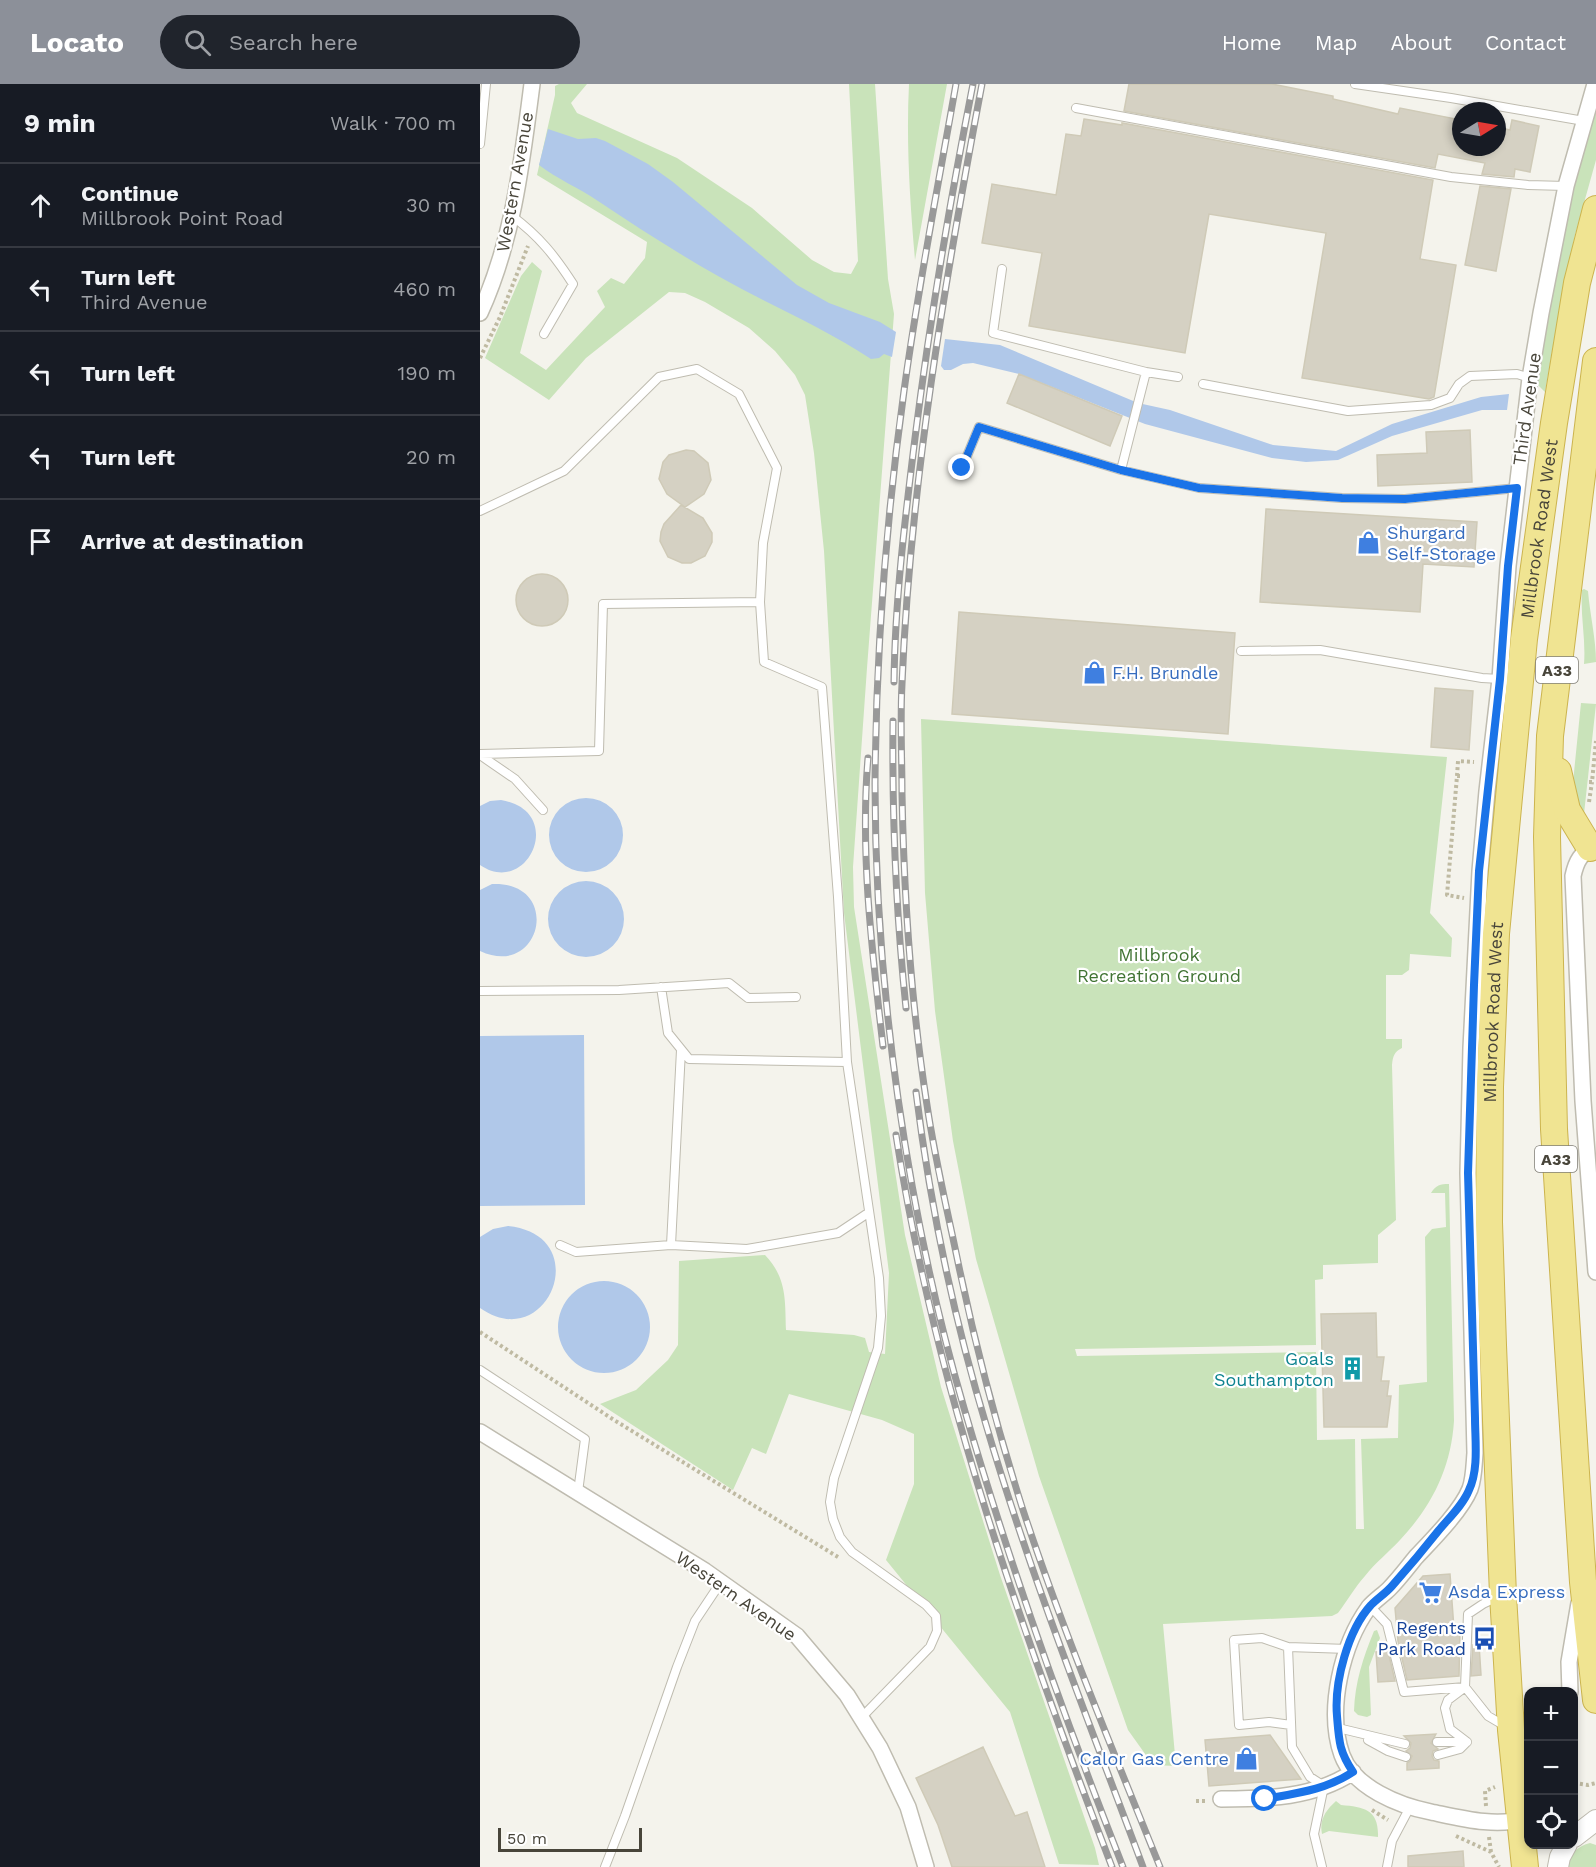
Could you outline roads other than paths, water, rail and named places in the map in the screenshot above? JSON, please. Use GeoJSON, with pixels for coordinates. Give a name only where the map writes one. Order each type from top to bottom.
{"type":"FeatureCollection","features":[{"type":"Feature","properties":{"kind":"highway","name":"Millbrook Road West"},"geometry":{"type":"LineString","coordinates":[[1524,1807],[1511,1730],[1503,1595],[1489,1222],[1490,1086],[1496,934],[1524,639],[1554,423],[1575,295],[1596,209]]}},
{"type":"Feature","properties":{"kind":"highway","name":"Millbrook Road West"},"geometry":{"type":"LineString","coordinates":[[1596,361],[1550,736],[1547,837],[1554,1129],[1583,1582],[1596,1700]]}},
{"type":"Feature","properties":{"kind":"highway"},"geometry":{"type":"LineString","coordinates":[[1550,736],[1567,810],[1593,848]]}},
{"type":"Feature","properties":{"kind":"highway","name":"Millbrook Road West"},"geometry":{"type":"LineString","coordinates":[[1525,1849],[1525,1867]]}},
{"type":"Feature","properties":{"kind":"street","name":"Western Avenue"},"geometry":{"type":"LineString","coordinates":[[480,313],[495,280],[512,216],[532,84]]}},
{"type":"Feature","properties":{"kind":"street","name":"Third Avenue"},"geometry":{"type":"LineString","coordinates":[[1524,1819],[1495,1821],[1473,1819],[1410,1807],[1386,1798],[1353,1772],[1342,1756],[1336,1704],[1339,1676],[1355,1630],[1370,1606],[1391,1588],[1451,1516],[1469,1491],[1473,1479],[1475,1454],[1468,1173],[1479,871],[1500,679],[1508,566],[1530,378],[1566,186],[1595,84]]}},
{"type":"Feature","properties":{"kind":"street"},"geometry":{"type":"LineString","coordinates":[[1593,848],[1578,859],[1573,876],[1583,1101],[1596,1272]]}},
{"type":"Feature","properties":{"kind":"street","name":"Western Avenue"},"geometry":{"type":"LineString","coordinates":[[480,1432],[721,1582],[797,1636],[847,1695],[880,1748],[908,1807],[926,1867]]}},
{"type":"Feature","properties":{"kind":"street","name":"Millbrook Road West"},"geometry":{"type":"LineString","coordinates":[[1570,1687],[1571,1640],[1583,1582]]}},
{"type":"Feature","properties":{"kind":"street"},"geometry":{"type":"LineString","coordinates":[[1221,1799],[1265,1799],[1320,1789],[1353,1772]]}},
{"type":"Feature","properties":{"kind":"street"},"geometry":{"type":"LineString","coordinates":[[1578,1816],[1596,1814]]}},
{"type":"Feature","properties":{"kind":"street"},"geometry":{"type":"LineString","coordinates":[[1578,1834],[1596,1820]]}},
{"type":"Feature","properties":{"kind":"street"},"geometry":{"type":"LineString","coordinates":[[1558,1867],[1565,1849]]}},
{"type":"Feature","properties":{"kind":"lane"},"geometry":{"type":"LineString","coordinates":[[480,144],[486,84]]}},
{"type":"Feature","properties":{"kind":"lane"},"geometry":{"type":"LineString","coordinates":[[1355,84],[1584,121]]}},
{"type":"Feature","properties":{"kind":"lane"},"geometry":{"type":"LineString","coordinates":[[1076,108],[1451,177],[1528,185],[1566,186]]}},
{"type":"Feature","properties":{"kind":"lane"},"geometry":{"type":"LineString","coordinates":[[512,216],[534,232],[556,257],[573,284],[543,334]]}},
{"type":"Feature","properties":{"kind":"lane"},"geometry":{"type":"LineString","coordinates":[[1002,269],[993,333],[1146,372],[1178,376]]}},
{"type":"Feature","properties":{"kind":"lane"},"geometry":{"type":"LineString","coordinates":[[480,512],[564,471],[659,377],[697,369],[739,394],[777,468],[763,543],[760,602],[764,662],[822,687],[838,897],[847,1062],[881,1296],[878,1348],[834,1479],[830,1502],[840,1537],[852,1552],[926,1605],[936,1616],[937,1630],[930,1647],[861,1718]]}},
{"type":"Feature","properties":{"kind":"lane"},"geometry":{"type":"LineString","coordinates":[[1121,470],[1146,372]]}},
{"type":"Feature","properties":{"kind":"lane"},"geometry":{"type":"LineString","coordinates":[[1203,384],[1348,411],[1431,405],[1450,398],[1459,384],[1470,376],[1517,374],[1530,378]]}},
{"type":"Feature","properties":{"kind":"lane"},"geometry":{"type":"LineString","coordinates":[[962,468],[979,427],[1121,470],[1199,488],[1342,498],[1405,499],[1517,488]]}},
{"type":"Feature","properties":{"kind":"lane"},"geometry":{"type":"LineString","coordinates":[[480,755],[599,751],[603,604],[760,602]]}},
{"type":"Feature","properties":{"kind":"lane"},"geometry":{"type":"LineString","coordinates":[[1241,651],[1320,650],[1482,678],[1500,679]]}},
{"type":"Feature","properties":{"kind":"lane"},"geometry":{"type":"LineString","coordinates":[[480,755],[515,779],[543,810]]}},
{"type":"Feature","properties":{"kind":"lane"},"geometry":{"type":"LineString","coordinates":[[480,991],[619,990],[729,983],[748,998],[796,997]]}},
{"type":"Feature","properties":{"kind":"lane"},"geometry":{"type":"LineString","coordinates":[[661,987],[668,1033],[689,1059],[847,1062]]}},
{"type":"Feature","properties":{"kind":"lane"},"geometry":{"type":"LineString","coordinates":[[671,1245],[681,1050]]}},
{"type":"Feature","properties":{"kind":"lane"},"geometry":{"type":"LineString","coordinates":[[560,1245],[576,1252],[671,1245],[747,1249],[838,1233],[868,1213]]}},
{"type":"Feature","properties":{"kind":"lane"},"geometry":{"type":"LineString","coordinates":[[480,1370],[585,1439],[578,1492]]}},
{"type":"Feature","properties":{"kind":"lane"},"geometry":{"type":"LineString","coordinates":[[605,1867],[676,1667],[696,1621],[721,1582]]}},
{"type":"Feature","properties":{"kind":"lane"},"geometry":{"type":"LineString","coordinates":[[1503,1595],[1468,1614],[1465,1687],[1488,1716],[1511,1730]]}},
{"type":"Feature","properties":{"kind":"lane"},"geometry":{"type":"LineString","coordinates":[[1370,1606],[1387,1624],[1404,1692],[1465,1687]]}},
{"type":"Feature","properties":{"kind":"lane"},"geometry":{"type":"LineString","coordinates":[[1291,1725],[1269,1722],[1239,1725],[1234,1640],[1262,1638],[1288,1647],[1348,1649]]}},
{"type":"Feature","properties":{"kind":"lane"},"geometry":{"type":"LineString","coordinates":[[1288,1647],[1292,1747],[1310,1777],[1324,1786],[1314,1834],[1322,1867]]}},
{"type":"Feature","properties":{"kind":"lane"},"geometry":{"type":"LineString","coordinates":[[1465,1687],[1448,1700],[1445,1708],[1450,1729],[1467,1742]]}},
{"type":"Feature","properties":{"kind":"lane"},"geometry":{"type":"LineString","coordinates":[[1338,1728],[1405,1744]]}},
{"type":"Feature","properties":{"kind":"lane"},"geometry":{"type":"LineString","coordinates":[[1359,1734],[1388,1751],[1406,1757]]}},
{"type":"Feature","properties":{"kind":"lane"},"geometry":{"type":"LineString","coordinates":[[1437,1742],[1467,1742]]}},
{"type":"Feature","properties":{"kind":"lane"},"geometry":{"type":"LineString","coordinates":[[1438,1755],[1460,1749],[1467,1742]]}},
{"type":"Feature","properties":{"kind":"lane"},"geometry":{"type":"LineString","coordinates":[[1387,1867],[1392,1841],[1410,1807]]}},
{"type":"Feature","properties":{"kind":"water"},"geometry":{"type":"Polygon","coordinates":[[[548,129],[578,139],[596,138],[605,141],[648,164],[797,285],[829,303],[880,322],[896,332],[892,357],[884,354],[879,358],[871,359],[834,337],[737,287],[546,170],[539,165],[548,129]]]}},
{"type":"Feature","properties":{"kind":"water"},"geometry":{"type":"Polygon","coordinates":[[[945,339],[1000,345],[1138,403],[1170,410],[1273,445],[1336,451],[1392,424],[1481,397],[1509,394],[1507,410],[1482,410],[1392,436],[1338,460],[1306,462],[1272,458],[1145,424],[1019,374],[973,363],[944,370],[941,366],[945,339]]]}},
{"type":"Feature","properties":{"kind":"water"},"geometry":{"type":"Polygon","coordinates":[[[586,798],[600,801],[612,809],[620,821],[623,835],[620,849],[612,861],[600,869],[586,872],[572,869],[560,861],[552,849],[549,835],[552,821],[560,809],[572,801],[586,798]]]}},
{"type":"Feature","properties":{"kind":"water"},"geometry":{"type":"Polygon","coordinates":[[[501,800],[521,807],[532,819],[536,834],[533,849],[525,862],[513,870],[497,872],[480,865],[480,806],[490,801],[501,800]]]}},
{"type":"Feature","properties":{"kind":"water"},"geometry":{"type":"Polygon","coordinates":[[[586,881],[600,884],[613,892],[621,905],[624,919],[621,933],[613,946],[600,954],[586,957],[572,954],[559,946],[551,933],[548,919],[551,905],[559,892],[572,884],[586,881]]]}},
{"type":"Feature","properties":{"kind":"water"},"geometry":{"type":"Polygon","coordinates":[[[492,884],[514,887],[529,897],[536,912],[536,927],[530,942],[518,952],[501,956],[480,951],[480,890],[492,884]]]}},
{"type":"Feature","properties":{"kind":"water"},"geometry":{"type":"Polygon","coordinates":[[[584,1035],[585,1205],[480,1206],[480,1036],[584,1035]]]}},
{"type":"Feature","properties":{"kind":"water"},"geometry":{"type":"Polygon","coordinates":[[[508,1226],[535,1234],[550,1249],[556,1269],[552,1288],[542,1306],[525,1317],[504,1319],[480,1308],[480,1237],[493,1229],[508,1226]]]}},
{"type":"Feature","properties":{"kind":"water"},"geometry":{"type":"Polygon","coordinates":[[[604,1281],[621,1285],[636,1295],[646,1310],[650,1327],[646,1344],[636,1359],[621,1369],[604,1373],[587,1369],[572,1359],[562,1344],[558,1327],[562,1310],[572,1295],[587,1285],[604,1281]]]}},
{"type":"Feature","properties":{"kind":"railway"},"geometry":{"type":"LineString","coordinates":[[956,84],[910,352],[892,489],[883,587],[877,686],[875,784],[876,861],[888,1019],[898,1099],[926,1256],[964,1408],[1038,1639],[1123,1867]]}},
{"type":"Feature","properties":{"kind":"railway"},"geometry":{"type":"LineString","coordinates":[[894,682],[901,560],[921,393],[941,260],[973,84]]}},
{"type":"Feature","properties":{"kind":"railway"},"geometry":{"type":"LineString","coordinates":[[982,84],[931,383],[906,609],[901,698],[902,794],[904,872],[913,989],[930,1126],[972,1328],[996,1418],[1022,1507],[1054,1598],[1160,1867]]}},
{"type":"Feature","properties":{"kind":"railway"},"geometry":{"type":"LineString","coordinates":[[893,721],[895,865],[906,1008]]}},
{"type":"Feature","properties":{"kind":"railway"},"geometry":{"type":"LineString","coordinates":[[868,758],[866,866],[883,1046]]}},
{"type":"Feature","properties":{"kind":"railway"},"geometry":{"type":"LineString","coordinates":[[916,1092],[928,1177],[944,1262],[987,1428],[1041,1594],[1143,1867]]}},
{"type":"Feature","properties":{"kind":"railway"},"geometry":{"type":"LineString","coordinates":[[896,1135],[933,1322],[957,1415],[984,1506],[1045,1688],[1112,1867]]}},
{"type":"Feature","properties":{"kind":"place","name":"Shurgard Self-Storage"},"geometry":{"type":"Point","coordinates":[1369,543]}},
{"type":"Feature","properties":{"kind":"place","name":"F.H. Brundle"},"geometry":{"type":"Point","coordinates":[1094,673]}},
{"type":"Feature","properties":{"kind":"place","name":"Goals Southampton"},"geometry":{"type":"Point","coordinates":[1352,1369]}},
{"type":"Feature","properties":{"kind":"place","name":"Asda Express"},"geometry":{"type":"Point","coordinates":[1430,1592]}},
{"type":"Feature","properties":{"kind":"place","name":"Regents Park Road"},"geometry":{"type":"Point","coordinates":[1484,1638]}},
{"type":"Feature","properties":{"kind":"place","name":"Calor Gas Centre"},"geometry":{"type":"Point","coordinates":[1247,1759]}},
{"type":"Feature","properties":{"kind":"park label","name":"Millbrook Recreation Ground"},"geometry":{"type":"Point","coordinates":[1159,965]}}]}
